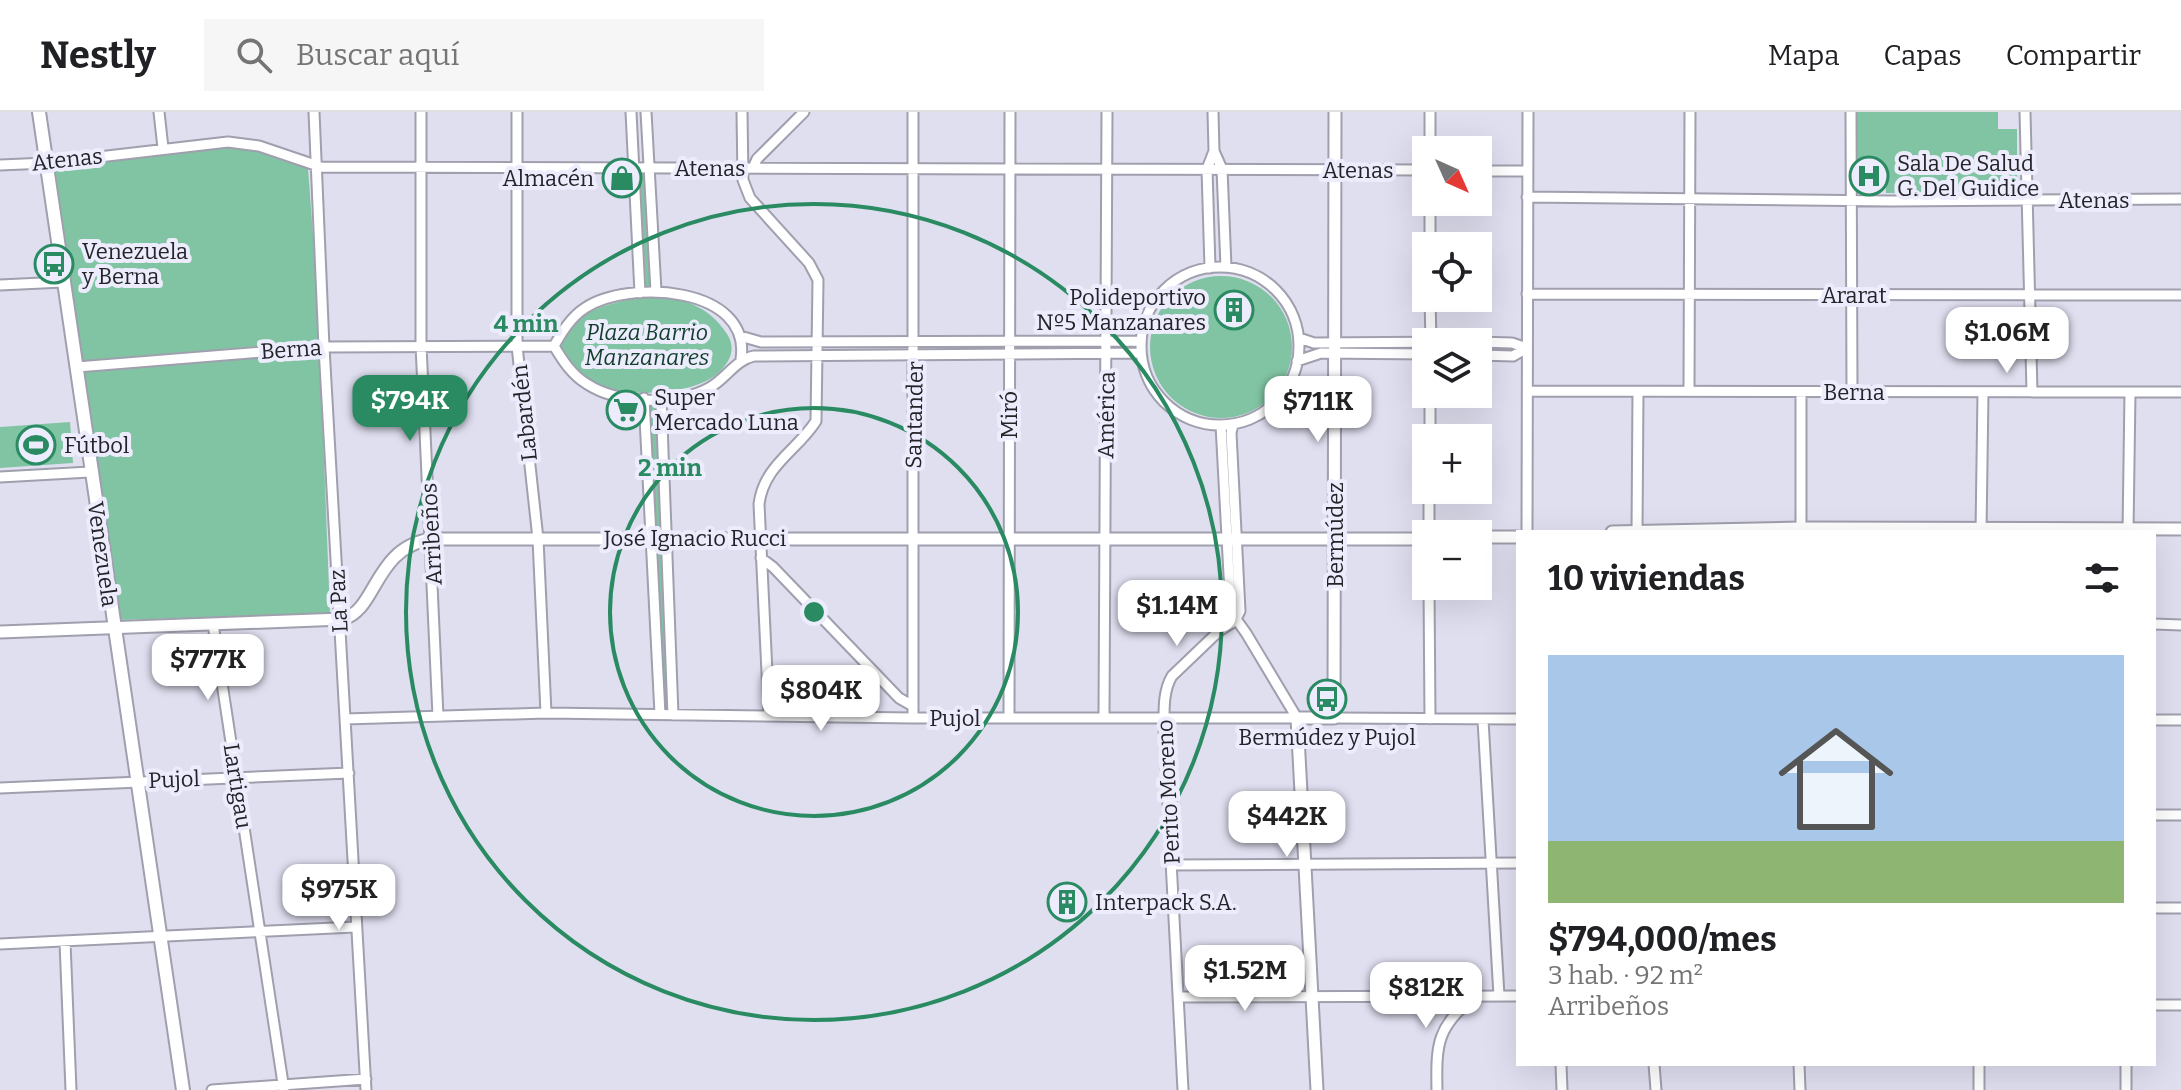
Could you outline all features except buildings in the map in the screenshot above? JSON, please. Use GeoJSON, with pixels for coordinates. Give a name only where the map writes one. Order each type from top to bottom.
{"type":"FeatureCollection","features":[{"type":"Feature","properties":{"kind":"main road","name":"Venezuela"},"geometry":{"type":"LineString","coordinates":[[39,112],[183,1090]]}},
{"type":"Feature","properties":{"kind":"street"},"geometry":{"type":"LineString","coordinates":[[159,112],[163,148]]}},
{"type":"Feature","properties":{"kind":"street","name":"La Paz"},"geometry":{"type":"LineString","coordinates":[[314,112],[324,347],[366,1090]]}},
{"type":"Feature","properties":{"kind":"street","name":"Arribeños"},"geometry":{"type":"LineString","coordinates":[[421,112],[421,345],[438,716]]}},
{"type":"Feature","properties":{"kind":"street","name":"Labardén"},"geometry":{"type":"LineString","coordinates":[[517,112],[517,346],[538,539],[546,713]]}},
{"type":"Feature","properties":{"kind":"street"},"geometry":{"type":"LineString","coordinates":[[631,112],[640,293]]}},
{"type":"Feature","properties":{"kind":"street"},"geometry":{"type":"LineString","coordinates":[[646,112],[656,291]]}},
{"type":"Feature","properties":{"kind":"street"},"geometry":{"type":"LineString","coordinates":[[742,112],[748,168]]}},
{"type":"Feature","properties":{"kind":"street"},"geometry":{"type":"LineString","coordinates":[[769,715],[759,537],[762,488],[774,468],[816,421],[820,288],[814,270],[750,198],[743,180],[748,168],[804,112]]}},
{"type":"Feature","properties":{"kind":"street","name":"Santander"},"geometry":{"type":"LineString","coordinates":[[913,112],[913,718]]}},
{"type":"Feature","properties":{"kind":"street","name":"Miró"},"geometry":{"type":"LineString","coordinates":[[1009,718],[1010,112]]}},
{"type":"Feature","properties":{"kind":"street","name":"América"},"geometry":{"type":"LineString","coordinates":[[1104,717],[1107,112]]}},
{"type":"Feature","properties":{"kind":"street"},"geometry":{"type":"LineString","coordinates":[[1213,112],[1214,151],[1222,169],[1226,267]]}},
{"type":"Feature","properties":{"kind":"street","name":"Bermúdez"},"geometry":{"type":"LineString","coordinates":[[1334,718],[1335,112]]}},
{"type":"Feature","properties":{"kind":"street"},"geometry":{"type":"LineString","coordinates":[[1430,112],[1430,136]]}},
{"type":"Feature","properties":{"kind":"street"},"geometry":{"type":"LineString","coordinates":[[1527,530],[1528,112]]}},
{"type":"Feature","properties":{"kind":"street"},"geometry":{"type":"LineString","coordinates":[[1689,391],[1690,112]]}},
{"type":"Feature","properties":{"kind":"street"},"geometry":{"type":"LineString","coordinates":[[1851,112],[1852,391]]}},
{"type":"Feature","properties":{"kind":"street"},"geometry":{"type":"LineString","coordinates":[[2025,112],[2032,392]]}},
{"type":"Feature","properties":{"kind":"street","name":"Atenas"},"geometry":{"type":"LineString","coordinates":[[0,165],[47,163],[163,148],[242,142],[317,167],[1412,170]]}},
{"type":"Feature","properties":{"kind":"street"},"geometry":{"type":"LineString","coordinates":[[1210,268],[1207,169],[1214,151]]}},
{"type":"Feature","properties":{"kind":"street"},"geometry":{"type":"LineString","coordinates":[[1492,171],[1526,171]]}},
{"type":"Feature","properties":{"kind":"street","name":"Atenas"},"geometry":{"type":"LineString","coordinates":[[1527,197],[2181,199]]}},
{"type":"Feature","properties":{"kind":"street"},"geometry":{"type":"LineString","coordinates":[[1226,267],[1250,273],[1279,294],[1292,314],[1299,338],[1297,361],[1289,384],[1275,402],[1256,416],[1221,425],[1197,422],[1167,405],[1147,376],[1141,341],[1147,318],[1158,297],[1176,281],[1210,268],[1226,267]]}},
{"type":"Feature","properties":{"kind":"street"},"geometry":{"type":"LineString","coordinates":[[0,285],[63,282]]}},
{"type":"Feature","properties":{"kind":"street"},"geometry":{"type":"LineString","coordinates":[[741,359],[740,336],[724,314],[707,302],[683,294],[656,291],[607,299],[584,308],[573,318],[554,346],[565,364],[590,386],[611,395],[644,398],[705,390],[741,359],[754,356],[1141,353]]}},
{"type":"Feature","properties":{"kind":"street","name":"Ararat"},"geometry":{"type":"LineString","coordinates":[[1527,294],[2181,295]]}},
{"type":"Feature","properties":{"kind":"street"},"geometry":{"type":"LineString","coordinates":[[740,336],[761,342],[1141,341]]}},
{"type":"Feature","properties":{"kind":"street"},"geometry":{"type":"LineString","coordinates":[[1299,338],[1336,348],[1412,353]]}},
{"type":"Feature","properties":{"kind":"street"},"geometry":{"type":"LineString","coordinates":[[1492,342],[1512,343],[1527,348]]}},
{"type":"Feature","properties":{"kind":"street"},"geometry":{"type":"LineString","coordinates":[[1297,361],[1336,348],[1412,343]]}},
{"type":"Feature","properties":{"kind":"street","name":"Berna"},"geometry":{"type":"LineString","coordinates":[[77,367],[324,347],[554,346]]}},
{"type":"Feature","properties":{"kind":"street"},"geometry":{"type":"LineString","coordinates":[[1492,355],[1513,356],[1527,348]]}},
{"type":"Feature","properties":{"kind":"street","name":"Berna"},"geometry":{"type":"LineString","coordinates":[[1528,391],[2181,392]]}},
{"type":"Feature","properties":{"kind":"street"},"geometry":{"type":"LineString","coordinates":[[1637,530],[1638,392]]}},
{"type":"Feature","properties":{"kind":"street"},"geometry":{"type":"LineString","coordinates":[[1801,392],[1801,530],[2181,529]]}},
{"type":"Feature","properties":{"kind":"street"},"geometry":{"type":"LineString","coordinates":[[1981,530],[1983,392]]}},
{"type":"Feature","properties":{"kind":"street"},"geometry":{"type":"LineString","coordinates":[[2128,530],[2130,392]]}},
{"type":"Feature","properties":{"kind":"street"},"geometry":{"type":"LineString","coordinates":[[644,398],[660,714]]}},
{"type":"Feature","properties":{"kind":"street"},"geometry":{"type":"LineString","coordinates":[[661,398],[673,715]]}},
{"type":"Feature","properties":{"kind":"street"},"geometry":{"type":"LineString","coordinates":[[1231,538],[1233,424]]}},
{"type":"Feature","properties":{"kind":"street"},"geometry":{"type":"LineString","coordinates":[[1221,425],[1240,611],[1235,621],[1246,633],[1297,718],[1317,1090]]}},
{"type":"Feature","properties":{"kind":"street"},"geometry":{"type":"LineString","coordinates":[[0,477],[90,472]]}},
{"type":"Feature","properties":{"kind":"street","name":"José Ignacio Rucci"},"geometry":{"type":"LineString","coordinates":[[339,619],[358,612],[379,575],[395,556],[414,544],[431,539],[1412,536]]}},
{"type":"Feature","properties":{"kind":"street"},"geometry":{"type":"LineString","coordinates":[[1492,537],[1516,537]]}},
{"type":"Feature","properties":{"kind":"street"},"geometry":{"type":"LineString","coordinates":[[761,558],[899,698],[913,706]]}},
{"type":"Feature","properties":{"kind":"street"},"geometry":{"type":"LineString","coordinates":[[1429,600],[1430,719]]}},
{"type":"Feature","properties":{"kind":"street"},"geometry":{"type":"LineString","coordinates":[[0,632],[339,619]]}},
{"type":"Feature","properties":{"kind":"street","name":"Perito Moreno"},"geometry":{"type":"LineString","coordinates":[[1183,1090],[1164,716],[1166,693],[1172,676],[1219,631],[1235,621]]}},
{"type":"Feature","properties":{"kind":"street","name":"Lartigau"},"geometry":{"type":"LineString","coordinates":[[213,624],[284,1087]]}},
{"type":"Feature","properties":{"kind":"street"},"geometry":{"type":"LineString","coordinates":[[2156,624],[2181,625]]}},
{"type":"Feature","properties":{"kind":"street","name":"Pujol"},"geometry":{"type":"LineString","coordinates":[[345,719],[546,713],[913,718],[1164,716],[1516,719]]}},
{"type":"Feature","properties":{"kind":"street"},"geometry":{"type":"LineString","coordinates":[[1483,720],[1499,996]]}},
{"type":"Feature","properties":{"kind":"street"},"geometry":{"type":"LineString","coordinates":[[2156,720],[2181,720]]}},
{"type":"Feature","properties":{"kind":"street","name":"Pujol"},"geometry":{"type":"LineString","coordinates":[[0,788],[349,773]]}},
{"type":"Feature","properties":{"kind":"street"},"geometry":{"type":"LineString","coordinates":[[2156,815],[2181,815]]}},
{"type":"Feature","properties":{"kind":"street"},"geometry":{"type":"LineString","coordinates":[[1172,865],[1516,863]]}},
{"type":"Feature","properties":{"kind":"street"},"geometry":{"type":"LineString","coordinates":[[2156,908],[2181,908]]}},
{"type":"Feature","properties":{"kind":"street"},"geometry":{"type":"LineString","coordinates":[[0,944],[355,927]]}},
{"type":"Feature","properties":{"kind":"street"},"geometry":{"type":"LineString","coordinates":[[65,942],[71,1090]]}},
{"type":"Feature","properties":{"kind":"street"},"geometry":{"type":"LineString","coordinates":[[1437,1090],[1437,1048],[1441,1036],[1460,1008],[1475,996]]}},
{"type":"Feature","properties":{"kind":"street"},"geometry":{"type":"LineString","coordinates":[[1178,997],[1516,996]]}},
{"type":"Feature","properties":{"kind":"street"},"geometry":{"type":"LineString","coordinates":[[2156,1005],[2181,1005]]}},
{"type":"Feature","properties":{"kind":"street"},"geometry":{"type":"LineString","coordinates":[[1561,1066],[1562,1090]]}},
{"type":"Feature","properties":{"kind":"street"},"geometry":{"type":"LineString","coordinates":[[1654,1066],[1656,1090]]}},
{"type":"Feature","properties":{"kind":"street"},"geometry":{"type":"LineString","coordinates":[[1799,1066],[1800,1090]]}},
{"type":"Feature","properties":{"kind":"street"},"geometry":{"type":"LineString","coordinates":[[1979,1066],[1979,1090]]}},
{"type":"Feature","properties":{"kind":"street"},"geometry":{"type":"LineString","coordinates":[[2126,1066],[2126,1090]]}},
{"type":"Feature","properties":{"kind":"street"},"geometry":{"type":"LineString","coordinates":[[212,1090],[366,1079]]}},
{"type":"Feature","properties":{"kind":"green space"},"geometry":{"type":"Polygon","coordinates":[[[1857,112],[1998,112],[1998,129],[2017,129],[2017,192],[1886,193],[1885,168],[1857,168],[1857,112]]]}},
{"type":"Feature","properties":{"kind":"green space"},"geometry":{"type":"Polygon","coordinates":[[[232,146],[260,151],[308,168],[321,341],[80,361],[55,167],[232,146]]]}},
{"type":"Feature","properties":{"kind":"green space"},"geometry":{"type":"Polygon","coordinates":[[[645,170],[652,288],[646,288],[639,171],[645,170]]]}},
{"type":"Feature","properties":{"kind":"green space"},"geometry":{"type":"Polygon","coordinates":[[[1221,276],[1248,282],[1271,297],[1286,320],[1292,347],[1286,374],[1271,397],[1248,412],[1221,418],[1194,412],[1171,397],[1156,374],[1150,347],[1156,320],[1171,297],[1194,282],[1221,276]]]}},
{"type":"Feature","properties":{"kind":"green space","name":"Plaza Barrio Manzanares"},"geometry":{"type":"Polygon","coordinates":[[[642,297],[679,300],[710,315],[727,334],[732,347],[723,368],[698,384],[662,392],[608,389],[585,377],[561,350],[570,326],[591,311],[642,297]]]}},
{"type":"Feature","properties":{"kind":"green space"},"geometry":{"type":"Polygon","coordinates":[[[314,352],[320,357],[330,614],[117,620],[82,372],[314,352]]]}},
{"type":"Feature","properties":{"kind":"green space"},"geometry":{"type":"Polygon","coordinates":[[[659,401],[663,531],[654,531],[649,402],[659,401]]]}},
{"type":"Feature","properties":{"kind":"green space","name":"Fútbol"},"geometry":{"type":"Polygon","coordinates":[[[70,422],[73,463],[0,468],[0,427],[70,422]]]}},
{"type":"Feature","properties":{"kind":"green space"},"geometry":{"type":"Polygon","coordinates":[[[662,542],[670,710],[663,711],[655,543],[662,542]]]}},
{"type":"Feature","properties":{"kind":"place","name":"Sala De Salud G. Del Guidice"},"geometry":{"type":"Point","coordinates":[1869,176]}},
{"type":"Feature","properties":{"kind":"place","name":"Almacén"},"geometry":{"type":"Point","coordinates":[622,178]}},
{"type":"Feature","properties":{"kind":"place","name":"Venezuela y Berna"},"geometry":{"type":"Point","coordinates":[54,264]}},
{"type":"Feature","properties":{"kind":"place","name":"Polideportivo Nº5 Manzanares"},"geometry":{"type":"Point","coordinates":[1234,310]}},
{"type":"Feature","properties":{"kind":"place","name":"Super Mercado Luna"},"geometry":{"type":"Point","coordinates":[626,410]}},
{"type":"Feature","properties":{"kind":"place","name":"Fútbol"},"geometry":{"type":"Point","coordinates":[36,445]}},
{"type":"Feature","properties":{"kind":"place","name":"Bermúdez y Pujol"},"geometry":{"type":"Point","coordinates":[1327,699]}},
{"type":"Feature","properties":{"kind":"place","name":"Interpack S.A."},"geometry":{"type":"Point","coordinates":[1067,902]}}]}
